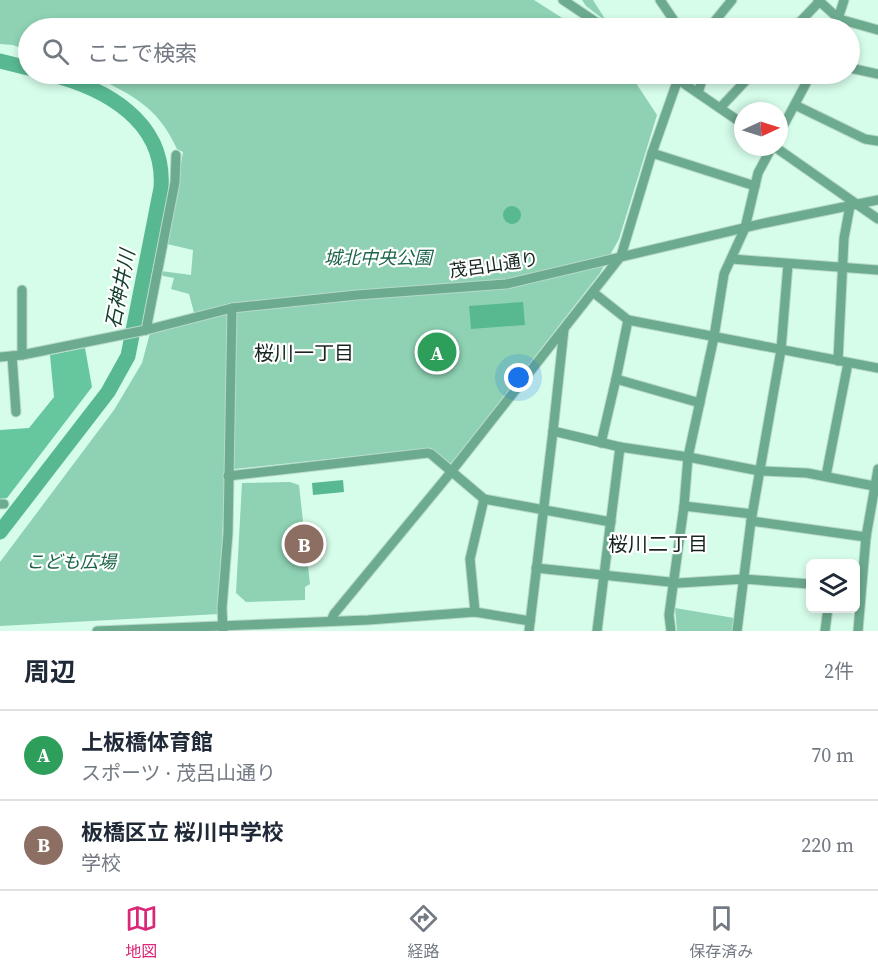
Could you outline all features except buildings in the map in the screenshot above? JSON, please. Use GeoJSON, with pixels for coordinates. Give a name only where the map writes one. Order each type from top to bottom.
{"type":"FeatureCollection","features":[{"type":"Feature","properties":{"kind":"street"},"geometry":{"type":"LineString","coordinates":[[563,0],[589,18]]}},
{"type":"Feature","properties":{"kind":"street"},"geometry":{"type":"LineString","coordinates":[[660,0],[672,18]]}},
{"type":"Feature","properties":{"kind":"street"},"geometry":{"type":"LineString","coordinates":[[717,18],[732,0]]}},
{"type":"Feature","properties":{"kind":"street"},"geometry":{"type":"LineString","coordinates":[[839,18],[844,0]]}},
{"type":"Feature","properties":{"kind":"street"},"geometry":{"type":"LineString","coordinates":[[803,18],[819,1],[832,18]]}},
{"type":"Feature","properties":{"kind":"street"},"geometry":{"type":"LineString","coordinates":[[860,27],[878,30]]}},
{"type":"Feature","properties":{"kind":"street"},"geometry":{"type":"LineString","coordinates":[[860,70],[878,74]]}},
{"type":"Feature","properties":{"kind":"street"},"geometry":{"type":"LineString","coordinates":[[331,621],[334,614],[452,471],[621,256],[672,84]]}},
{"type":"Feature","properties":{"kind":"street"},"geometry":{"type":"LineString","coordinates":[[686,84],[734,118]]}},
{"type":"Feature","properties":{"kind":"street"},"geometry":{"type":"LineString","coordinates":[[699,93],[701,84]]}},
{"type":"Feature","properties":{"kind":"street"},"geometry":{"type":"LineString","coordinates":[[720,108],[743,84]]}},
{"type":"Feature","properties":{"kind":"street"},"geometry":{"type":"LineString","coordinates":[[788,118],[807,84]]}},
{"type":"Feature","properties":{"kind":"street"},"geometry":{"type":"LineString","coordinates":[[795,105],[865,139],[878,141]]}},
{"type":"Feature","properties":{"kind":"street"},"geometry":{"type":"LineString","coordinates":[[652,153],[755,186]]}},
{"type":"Feature","properties":{"kind":"street"},"geometry":{"type":"LineString","coordinates":[[146,330],[175,182],[176,155]]}},
{"type":"Feature","properties":{"kind":"street"},"geometry":{"type":"LineString","coordinates":[[672,631],[669,615],[684,506],[688,457],[714,337],[724,274],[745,228],[758,173],[768,156]]}},
{"type":"Feature","properties":{"kind":"street"},"geometry":{"type":"LineString","coordinates":[[785,156],[853,205],[878,219]]}},
{"type":"Feature","properties":{"kind":"street","name":"茂呂山通り"},"geometry":{"type":"LineString","coordinates":[[17,356],[146,330],[232,308],[357,295],[506,284],[745,228],[878,200]]}},
{"type":"Feature","properties":{"kind":"street"},"geometry":{"type":"LineString","coordinates":[[826,476],[843,362],[844,238],[853,205]]}},
{"type":"Feature","properties":{"kind":"street"},"geometry":{"type":"LineString","coordinates":[[732,259],[878,270]]}},
{"type":"Feature","properties":{"kind":"street"},"geometry":{"type":"LineString","coordinates":[[737,631],[752,518],[782,350],[788,264]]}},
{"type":"Feature","properties":{"kind":"street"},"geometry":{"type":"LineString","coordinates":[[16,412],[22,290]]}},
{"type":"Feature","properties":{"kind":"street"},"geometry":{"type":"LineString","coordinates":[[594,293],[628,320],[878,368]]}},
{"type":"Feature","properties":{"kind":"street"},"geometry":{"type":"LineString","coordinates":[[223,628],[228,533],[232,308]]}},
{"type":"Feature","properties":{"kind":"street"},"geometry":{"type":"LineString","coordinates":[[601,443],[628,320]]}},
{"type":"Feature","properties":{"kind":"street"},"geometry":{"type":"LineString","coordinates":[[529,631],[564,329]]}},
{"type":"Feature","properties":{"kind":"street"},"geometry":{"type":"LineString","coordinates":[[0,357],[17,356]]}},
{"type":"Feature","properties":{"kind":"street"},"geometry":{"type":"LineString","coordinates":[[616,379],[700,403]]}},
{"type":"Feature","properties":{"kind":"street"},"geometry":{"type":"LineString","coordinates":[[553,431],[620,447],[760,471],[807,473],[874,486]]}},
{"type":"Feature","properties":{"kind":"street"},"geometry":{"type":"LineString","coordinates":[[597,631],[620,447]]}},
{"type":"Feature","properties":{"kind":"street"},"geometry":{"type":"LineString","coordinates":[[228,476],[428,453],[484,499],[611,522]]}},
{"type":"Feature","properties":{"kind":"street"},"geometry":{"type":"LineString","coordinates":[[860,576],[878,469]]}},
{"type":"Feature","properties":{"kind":"street"},"geometry":{"type":"LineString","coordinates":[[475,612],[470,559],[484,499]]}},
{"type":"Feature","properties":{"kind":"street"},"geometry":{"type":"LineString","coordinates":[[684,506],[866,537]]}},
{"type":"Feature","properties":{"kind":"street"},"geometry":{"type":"LineString","coordinates":[[536,568],[674,582],[744,579],[806,584]]}},
{"type":"Feature","properties":{"kind":"street"},"geometry":{"type":"LineString","coordinates":[[97,631],[223,628],[475,612],[530,621]]}},
{"type":"Feature","properties":{"kind":"street"},"geometry":{"type":"LineString","coordinates":[[825,631],[827,613]]}},
{"type":"Feature","properties":{"kind":"street"},"geometry":{"type":"LineString","coordinates":[[858,613],[858,631]]}},
{"type":"Feature","properties":{"kind":"green space"},"geometry":{"type":"Polygon","coordinates":[[[0,0],[534,0],[562,18],[18,18],[18,47],[0,44],[0,0]]]}},
{"type":"Feature","properties":{"kind":"green space"},"geometry":{"type":"Polygon","coordinates":[[[582,0],[593,0],[604,18],[602,18],[582,0]]]}},
{"type":"Feature","properties":{"kind":"green space","name":"城北中央公園"},"geometry":{"type":"Polygon","coordinates":[[[110,84],[637,84],[657,115],[619,239],[600,273],[451,464],[431,448],[225,470],[219,614],[0,626],[0,562],[114,410],[142,363],[150,333],[196,320],[189,294],[171,289],[174,278],[163,276],[161,273],[161,271],[191,275],[193,250],[167,244],[183,152],[177,149],[161,122],[151,111],[110,84]]]}},
{"type":"Feature","properties":{"kind":"green space"},"geometry":{"type":"Polygon","coordinates":[[[290,482],[299,485],[310,584],[305,587],[305,600],[246,602],[236,593],[242,483],[290,482]]]}},
{"type":"Feature","properties":{"kind":"green space"},"geometry":{"type":"Polygon","coordinates":[[[675,608],[734,618],[732,631],[677,631],[675,608]]]}},
{"type":"Feature","properties":{"kind":"shaded area"},"geometry":{"type":"Polygon","coordinates":[[[512,206],[518,209],[521,215],[518,221],[512,224],[506,221],[503,215],[506,209],[512,206]]]}},
{"type":"Feature","properties":{"kind":"shaded area"},"geometry":{"type":"Polygon","coordinates":[[[523,302],[525,325],[471,329],[469,306],[523,302]]]}},
{"type":"Feature","properties":{"kind":"shaded area"},"geometry":{"type":"Polygon","coordinates":[[[85,348],[92,387],[7,498],[0,499],[0,430],[29,428],[54,397],[50,355],[85,348]]]}},
{"type":"Feature","properties":{"kind":"shaded area"},"geometry":{"type":"Polygon","coordinates":[[[343,480],[344,492],[313,495],[312,483],[343,480]]]}},
{"type":"Feature","properties":{"kind":"waterway","name":"石神井川"},"geometry":{"type":"LineString","coordinates":[[0,61],[18,66]]}},
{"type":"Feature","properties":{"kind":"waterway","name":"石神井川"},"geometry":{"type":"LineString","coordinates":[[0,532],[108,392],[128,356],[161,188],[160,164],[143,126],[128,111],[80,84]]}},
{"type":"Feature","properties":{"kind":"place","name":"上板橋体育館"},"geometry":{"type":"Point","coordinates":[437,352]}},
{"type":"Feature","properties":{"kind":"place","name":"板橋区立 桜川中学校"},"geometry":{"type":"Point","coordinates":[304,544]}},
{"type":"Feature","properties":{"kind":"district","name":"桜川一丁目"},"geometry":{"type":"Point","coordinates":[304,353]}},
{"type":"Feature","properties":{"kind":"district","name":"桜川二丁目"},"geometry":{"type":"Point","coordinates":[658,544]}},
{"type":"Feature","properties":{"kind":"park label","name":"こども広場"},"geometry":{"type":"Point","coordinates":[71,562]}}]}
